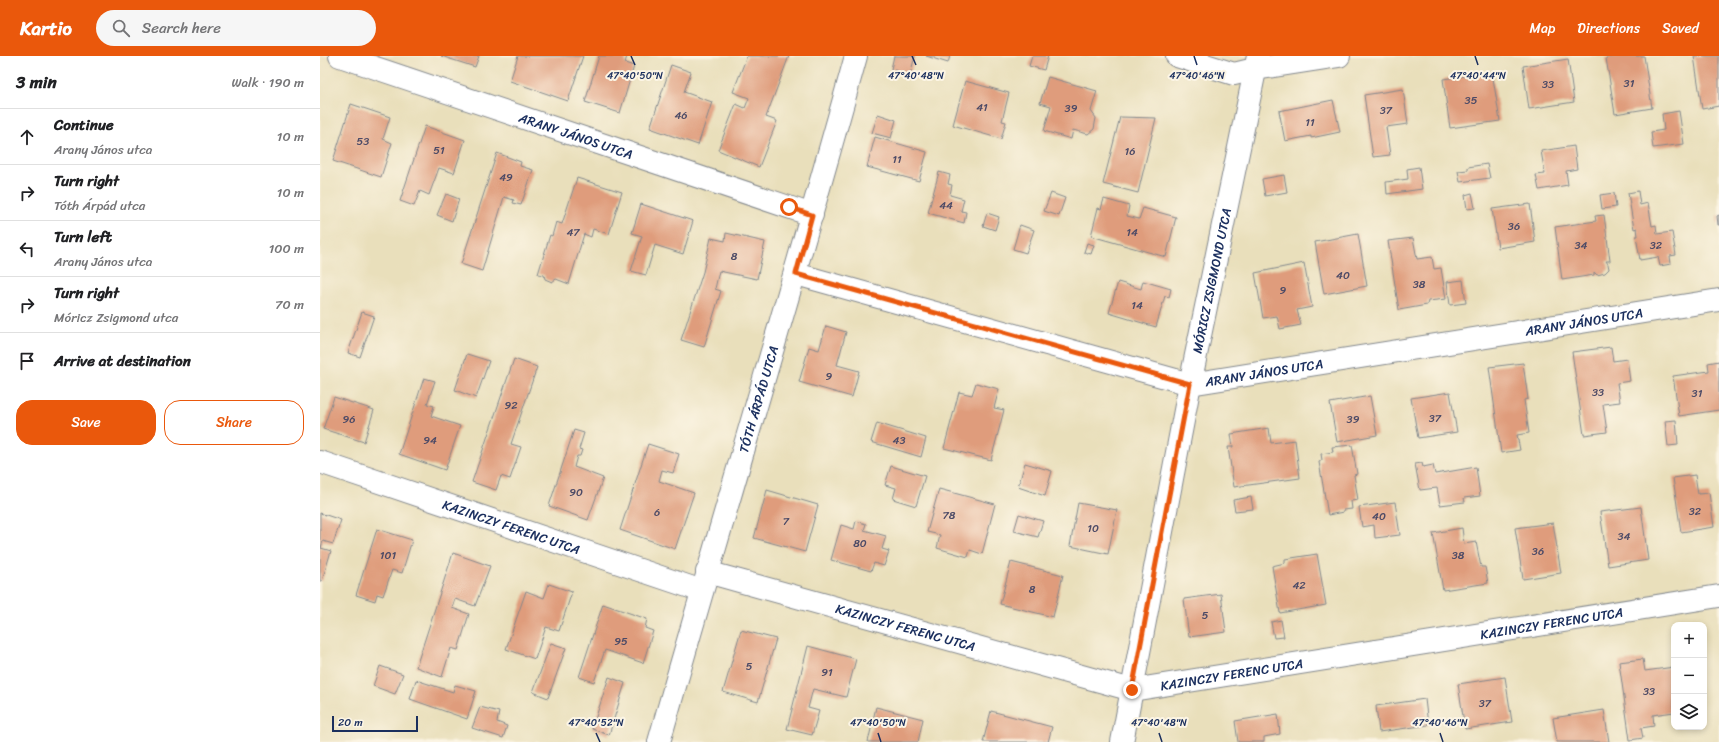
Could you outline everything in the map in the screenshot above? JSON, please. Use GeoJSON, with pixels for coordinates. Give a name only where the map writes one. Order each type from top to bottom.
{"type":"FeatureCollection","features":[{"type":"Feature","properties":{"kind":"street","name":"ARANY JÁNOS UTCA"},"geometry":{"type":"LineString","coordinates":[[340,56],[812,215]]}},
{"type":"Feature","properties":{"kind":"street","name":"TÓTH ÁRPÁD UTCA"},"geometry":{"type":"LineString","coordinates":[[660,742],[705,582],[796,274],[856,56]]}},
{"type":"Feature","properties":{"kind":"street"},"geometry":{"type":"LineString","coordinates":[[1177,56],[1234,74],[1257,62],[1339,56]]}},
{"type":"Feature","properties":{"kind":"street","name":"MÓRICZ ZSIGMOND UTCA"},"geometry":{"type":"LineString","coordinates":[[1122,742],[1190,384],[1257,62]]}},
{"type":"Feature","properties":{"kind":"street","name":"ARANY JÁNOS UTCA"},"geometry":{"type":"LineString","coordinates":[[796,274],[1190,384],[1719,300]]}},
{"type":"Feature","properties":{"kind":"street","name":"KAZINCZY FERENC UTCA"},"geometry":{"type":"LineString","coordinates":[[320,462],[705,582],[1132,690],[1719,596]]}},
{"type":"Feature","properties":{"kind":"building"},"geometry":{"type":"Polygon","coordinates":[[[441,56],[479,56],[475,67],[441,56]]]}},
{"type":"Feature","properties":{"kind":"building"},"geometry":{"type":"Polygon","coordinates":[[[518,56],[583,56],[568,101],[510,81],[518,56]]]}},
{"type":"Feature","properties":{"kind":"building"},"geometry":{"type":"Polygon","coordinates":[[[599,56],[627,56],[625,63],[634,66],[620,113],[585,102],[599,56]]]}},
{"type":"Feature","properties":{"kind":"building"},"geometry":{"type":"Polygon","coordinates":[[[747,56],[789,56],[766,117],[777,121],[759,167],[718,150],[736,104],[745,108],[749,98],[733,92],[747,56]]]}},
{"type":"Feature","properties":{"kind":"building"},"geometry":{"type":"Polygon","coordinates":[[[894,56],[915,56],[910,75],[891,69],[894,56]]]}},
{"type":"Feature","properties":{"kind":"building"},"geometry":{"type":"Polygon","coordinates":[[[926,56],[950,56],[948,63],[926,56]]]}},
{"type":"Feature","properties":{"kind":"building"},"geometry":{"type":"Polygon","coordinates":[[[1032,56],[1048,56],[1044,70],[1029,66],[1032,56]]]}},
{"type":"Feature","properties":{"kind":"building"},"geometry":{"type":"Polygon","coordinates":[[[1617,56],[1644,56],[1652,108],[1615,114],[1606,58],[1617,56]]]}},
{"type":"Feature","properties":{"kind":"building"},"geometry":{"type":"Polygon","coordinates":[[[1694,56],[1719,56],[1719,106],[1702,109],[1694,56]]]}},
{"type":"Feature","properties":{"kind":"building"},"geometry":{"type":"Polygon","coordinates":[[[1568,59],[1574,102],[1529,109],[1523,66],[1568,59]]]}},
{"type":"Feature","properties":{"kind":"building"},"geometry":{"type":"Polygon","coordinates":[[[671,65],[691,72],[684,92],[712,102],[698,145],[650,128],[671,65]]]}},
{"type":"Feature","properties":{"kind":"building"},"geometry":{"type":"Polygon","coordinates":[[[1492,72],[1500,121],[1450,128],[1443,79],[1492,72]]]}},
{"type":"Feature","properties":{"kind":"building"},"geometry":{"type":"Polygon","coordinates":[[[1048,77],[1097,91],[1091,111],[1096,118],[1094,129],[1088,134],[1073,130],[1071,139],[1044,131],[1051,106],[1040,103],[1048,77]]]}},
{"type":"Feature","properties":{"kind":"building"},"geometry":{"type":"Polygon","coordinates":[[[965,81],[1009,93],[1002,121],[1006,122],[1001,139],[953,125],[965,81]]]}},
{"type":"Feature","properties":{"kind":"building"},"geometry":{"type":"Polygon","coordinates":[[[1403,89],[1408,124],[1386,127],[1390,155],[1373,157],[1364,95],[1403,89]]]}},
{"type":"Feature","properties":{"kind":"building"},"geometry":{"type":"Polygon","coordinates":[[[1333,100],[1340,132],[1311,138],[1311,136],[1285,141],[1279,111],[1333,100]]]}},
{"type":"Feature","properties":{"kind":"building"},"geometry":{"type":"Polygon","coordinates":[[[351,104],[390,117],[383,139],[392,143],[381,177],[333,161],[351,104]]]}},
{"type":"Feature","properties":{"kind":"building"},"geometry":{"type":"Polygon","coordinates":[[[1679,111],[1684,144],[1653,148],[1651,132],[1664,130],[1662,114],[1679,111]]]}},
{"type":"Feature","properties":{"kind":"building"},"geometry":{"type":"Polygon","coordinates":[[[878,114],[896,120],[891,138],[872,133],[878,114]]]}},
{"type":"Feature","properties":{"kind":"building"},"geometry":{"type":"Polygon","coordinates":[[[1120,117],[1156,118],[1138,193],[1103,184],[1120,117]]]}},
{"type":"Feature","properties":{"kind":"building"},"geometry":{"type":"Polygon","coordinates":[[[425,126],[465,140],[454,173],[439,168],[429,195],[420,191],[414,206],[400,201],[425,126]]]}},
{"type":"Feature","properties":{"kind":"building"},"geometry":{"type":"Polygon","coordinates":[[[875,137],[927,152],[919,181],[867,167],[875,137]]]}},
{"type":"Feature","properties":{"kind":"building"},"geometry":{"type":"Polygon","coordinates":[[[1574,146],[1577,169],[1566,171],[1568,185],[1539,190],[1536,175],[1545,174],[1541,151],[1574,146]]]}},
{"type":"Feature","properties":{"kind":"building"},"geometry":{"type":"Polygon","coordinates":[[[497,153],[521,162],[520,166],[533,170],[521,205],[513,203],[514,200],[504,197],[482,271],[461,264],[497,153]]]}},
{"type":"Feature","properties":{"kind":"building"},"geometry":{"type":"Polygon","coordinates":[[[1487,164],[1490,178],[1460,182],[1458,171],[1468,170],[1468,167],[1487,164]]]}},
{"type":"Feature","properties":{"kind":"building"},"geometry":{"type":"Polygon","coordinates":[[[1419,167],[1422,189],[1387,194],[1386,182],[1408,179],[1407,169],[1419,167]]]}},
{"type":"Feature","properties":{"kind":"building"},"geometry":{"type":"Polygon","coordinates":[[[939,172],[950,175],[948,184],[952,185],[950,195],[964,199],[961,211],[966,212],[964,223],[928,213],[939,172]]]}},
{"type":"Feature","properties":{"kind":"building"},"geometry":{"type":"Polygon","coordinates":[[[1284,175],[1287,192],[1265,196],[1262,179],[1284,175]]]}},
{"type":"Feature","properties":{"kind":"building"},"geometry":{"type":"Polygon","coordinates":[[[577,178],[622,192],[609,234],[593,229],[591,237],[584,234],[569,284],[556,279],[552,282],[545,279],[544,275],[538,274],[550,235],[552,236],[556,222],[562,224],[577,178]]]}},
{"type":"Feature","properties":{"kind":"building"},"geometry":{"type":"Polygon","coordinates":[[[1638,191],[1640,205],[1648,203],[1652,226],[1656,225],[1657,234],[1672,232],[1676,255],[1670,256],[1671,264],[1660,266],[1658,257],[1640,260],[1636,236],[1638,236],[1637,228],[1634,229],[1628,193],[1638,191]]]}},
{"type":"Feature","properties":{"kind":"building"},"geometry":{"type":"Polygon","coordinates":[[[1051,193],[1065,198],[1059,216],[1044,211],[1051,193]]]}},
{"type":"Feature","properties":{"kind":"building"},"geometry":{"type":"Polygon","coordinates":[[[1472,193],[1475,208],[1467,209],[1465,195],[1472,193]]]}},
{"type":"Feature","properties":{"kind":"building"},"geometry":{"type":"Polygon","coordinates":[[[1614,193],[1616,207],[1602,209],[1600,195],[1614,193]]]}},
{"type":"Feature","properties":{"kind":"building"},"geometry":{"type":"Polygon","coordinates":[[[446,194],[459,199],[452,221],[437,215],[446,194]]]}},
{"type":"Feature","properties":{"kind":"building"},"geometry":{"type":"Polygon","coordinates":[[[1104,199],[1129,206],[1127,216],[1139,219],[1143,208],[1176,217],[1166,257],[1091,236],[1098,208],[1101,209],[1104,199]]]}},
{"type":"Feature","properties":{"kind":"building"},"geometry":{"type":"Polygon","coordinates":[[[641,204],[693,221],[683,254],[655,245],[646,275],[631,271],[642,236],[632,233],[641,204]]]}},
{"type":"Feature","properties":{"kind":"building"},"geometry":{"type":"Polygon","coordinates":[[[1530,204],[1535,242],[1498,248],[1492,209],[1530,204]]]}},
{"type":"Feature","properties":{"kind":"building"},"geometry":{"type":"Polygon","coordinates":[[[987,213],[999,217],[995,230],[983,226],[987,213]]]}},
{"type":"Feature","properties":{"kind":"building"},"geometry":{"type":"Polygon","coordinates":[[[1604,215],[1610,261],[1606,261],[1609,269],[1605,273],[1597,275],[1594,272],[1594,275],[1562,280],[1555,227],[1596,221],[1595,216],[1604,215]]]}},
{"type":"Feature","properties":{"kind":"building"},"geometry":{"type":"Polygon","coordinates":[[[1719,215],[1719,225],[1718,225],[1717,216],[1719,215]]]}},
{"type":"Feature","properties":{"kind":"building"},"geometry":{"type":"Polygon","coordinates":[[[1020,225],[1034,230],[1026,253],[1013,249],[1020,225]]]}},
{"type":"Feature","properties":{"kind":"building"},"geometry":{"type":"Polygon","coordinates":[[[726,233],[765,242],[757,279],[719,271],[715,289],[721,291],[704,347],[681,340],[703,272],[711,238],[725,241],[726,233]]]}},
{"type":"Feature","properties":{"kind":"building"},"geometry":{"type":"Polygon","coordinates":[[[1358,234],[1367,286],[1324,294],[1315,242],[1358,234]]]}},
{"type":"Feature","properties":{"kind":"building"},"geometry":{"type":"Polygon","coordinates":[[[1413,238],[1417,259],[1432,257],[1434,269],[1441,268],[1446,299],[1428,301],[1427,305],[1399,310],[1388,241],[1413,238]]]}},
{"type":"Feature","properties":{"kind":"building"},"geometry":{"type":"Polygon","coordinates":[[[1087,243],[1094,245],[1091,254],[1084,252],[1087,243]]]}},
{"type":"Feature","properties":{"kind":"building"},"geometry":{"type":"Polygon","coordinates":[[[1304,263],[1312,307],[1297,310],[1301,325],[1280,329],[1277,316],[1263,318],[1255,273],[1304,263]]]}},
{"type":"Feature","properties":{"kind":"building"},"geometry":{"type":"Polygon","coordinates":[[[1463,280],[1466,303],[1450,305],[1447,282],[1463,280]]]}},
{"type":"Feature","properties":{"kind":"building"},"geometry":{"type":"Polygon","coordinates":[[[1143,281],[1171,289],[1169,297],[1165,296],[1156,327],[1109,313],[1118,282],[1141,289],[1143,281]]]}},
{"type":"Feature","properties":{"kind":"building"},"geometry":{"type":"Polygon","coordinates":[[[362,312],[374,316],[360,357],[348,353],[362,312]]]}},
{"type":"Feature","properties":{"kind":"building"},"geometry":{"type":"Polygon","coordinates":[[[826,326],[846,332],[837,365],[859,371],[852,397],[799,382],[809,347],[819,350],[826,326]]]}},
{"type":"Feature","properties":{"kind":"building"},"geometry":{"type":"Polygon","coordinates":[[[1611,347],[1613,361],[1627,359],[1630,381],[1617,383],[1620,402],[1603,404],[1607,432],[1584,435],[1572,352],[1611,347]]]}},
{"type":"Feature","properties":{"kind":"building"},"geometry":{"type":"Polygon","coordinates":[[[467,354],[489,361],[476,398],[455,390],[467,354]]]}},
{"type":"Feature","properties":{"kind":"building"},"geometry":{"type":"Polygon","coordinates":[[[514,359],[537,367],[511,444],[521,447],[510,479],[501,476],[496,490],[472,482],[514,359]]]}},
{"type":"Feature","properties":{"kind":"building"},"geometry":{"type":"Polygon","coordinates":[[[1719,361],[1719,410],[1679,416],[1673,376],[1709,371],[1708,363],[1719,361]]]}},
{"type":"Feature","properties":{"kind":"building"},"geometry":{"type":"Polygon","coordinates":[[[1523,363],[1528,399],[1524,400],[1529,433],[1517,435],[1520,450],[1501,453],[1489,367],[1523,363]]]}},
{"type":"Feature","properties":{"kind":"building"},"geometry":{"type":"Polygon","coordinates":[[[424,378],[435,381],[427,404],[434,406],[431,416],[460,426],[445,470],[399,454],[424,378]]]}},
{"type":"Feature","properties":{"kind":"building"},"geometry":{"type":"Polygon","coordinates":[[[976,383],[999,389],[994,408],[1004,410],[991,460],[944,448],[959,392],[972,395],[976,383]]]}},
{"type":"Feature","properties":{"kind":"building"},"geometry":{"type":"Polygon","coordinates":[[[1450,392],[1457,432],[1418,438],[1411,398],[1450,392]]]}},
{"type":"Feature","properties":{"kind":"building"},"geometry":{"type":"Polygon","coordinates":[[[1370,396],[1377,435],[1337,442],[1330,403],[1370,396]]]}},
{"type":"Feature","properties":{"kind":"building"},"geometry":{"type":"Polygon","coordinates":[[[334,397],[374,410],[364,442],[323,429],[334,397]]]}},
{"type":"Feature","properties":{"kind":"building"},"geometry":{"type":"Polygon","coordinates":[[[1676,420],[1678,445],[1668,446],[1665,421],[1676,420]]]}},
{"type":"Feature","properties":{"kind":"building"},"geometry":{"type":"Polygon","coordinates":[[[877,423],[926,438],[921,457],[871,442],[877,423]]]}},
{"type":"Feature","properties":{"kind":"building"},"geometry":{"type":"Polygon","coordinates":[[[1269,428],[1271,443],[1295,440],[1300,478],[1234,487],[1228,447],[1233,447],[1231,434],[1269,428]]]}},
{"type":"Feature","properties":{"kind":"building"},"geometry":{"type":"Polygon","coordinates":[[[574,430],[584,433],[579,449],[582,450],[580,456],[577,456],[574,467],[603,478],[588,520],[549,506],[574,430]]]}},
{"type":"Feature","properties":{"kind":"building"},"geometry":{"type":"Polygon","coordinates":[[[648,444],[679,454],[673,473],[662,470],[659,481],[694,493],[675,549],[620,530],[648,444]]]}},
{"type":"Feature","properties":{"kind":"building"},"geometry":{"type":"Polygon","coordinates":[[[1352,445],[1357,474],[1354,475],[1358,500],[1351,501],[1352,509],[1343,510],[1343,512],[1328,515],[1319,462],[1322,460],[1321,454],[1333,452],[1332,447],[1352,445]]]}},
{"type":"Feature","properties":{"kind":"building"},"geometry":{"type":"Polygon","coordinates":[[[1025,463],[1052,471],[1045,496],[1018,487],[1025,463]]]}},
{"type":"Feature","properties":{"kind":"building"},"geometry":{"type":"Polygon","coordinates":[[[1422,463],[1423,467],[1433,465],[1435,474],[1476,467],[1480,496],[1464,498],[1465,502],[1440,505],[1437,488],[1420,490],[1415,464],[1422,463]]]}},
{"type":"Feature","properties":{"kind":"building"},"geometry":{"type":"Polygon","coordinates":[[[891,466],[925,476],[916,506],[893,499],[896,488],[885,485],[891,466]]]}},
{"type":"Feature","properties":{"kind":"building"},"geometry":{"type":"Polygon","coordinates":[[[1695,475],[1698,494],[1709,493],[1714,527],[1681,532],[1673,478],[1695,475]]]}},
{"type":"Feature","properties":{"kind":"building"},"geometry":{"type":"Polygon","coordinates":[[[939,489],[995,504],[982,554],[970,550],[968,557],[937,548],[940,535],[927,532],[939,489]]]}},
{"type":"Feature","properties":{"kind":"building"},"geometry":{"type":"Polygon","coordinates":[[[767,490],[818,505],[805,552],[754,538],[767,490]]]}},
{"type":"Feature","properties":{"kind":"building"},"geometry":{"type":"Polygon","coordinates":[[[1251,497],[1253,509],[1235,511],[1233,500],[1251,497]]]}},
{"type":"Feature","properties":{"kind":"building"},"geometry":{"type":"Polygon","coordinates":[[[1395,502],[1400,535],[1375,538],[1374,525],[1362,527],[1359,507],[1395,502]]]}},
{"type":"Feature","properties":{"kind":"building"},"geometry":{"type":"Polygon","coordinates":[[[1078,503],[1117,510],[1108,554],[1070,546],[1078,503]]]}},
{"type":"Feature","properties":{"kind":"building"},"geometry":{"type":"Polygon","coordinates":[[[1641,507],[1648,560],[1608,566],[1600,512],[1641,507]]]}},
{"type":"Feature","properties":{"kind":"building"},"geometry":{"type":"Polygon","coordinates":[[[320,513],[341,520],[333,544],[323,541],[321,548],[331,551],[322,581],[320,581],[320,513]]]}},
{"type":"Feature","properties":{"kind":"building"},"geometry":{"type":"Polygon","coordinates":[[[1019,514],[1043,521],[1038,537],[1014,531],[1019,514]]]}},
{"type":"Feature","properties":{"kind":"building"},"geometry":{"type":"Polygon","coordinates":[[[856,521],[866,524],[864,530],[886,536],[882,549],[889,551],[884,566],[874,563],[871,571],[831,560],[841,525],[854,529],[856,521]]]}},
{"type":"Feature","properties":{"kind":"building"},"geometry":{"type":"Polygon","coordinates":[[[1553,523],[1561,573],[1523,579],[1515,528],[1553,523]]]}},
{"type":"Feature","properties":{"kind":"building"},"geometry":{"type":"Polygon","coordinates":[[[1462,528],[1464,544],[1476,542],[1481,567],[1485,567],[1488,583],[1443,590],[1433,533],[1462,528]]]}},
{"type":"Feature","properties":{"kind":"building"},"geometry":{"type":"Polygon","coordinates":[[[377,529],[412,540],[402,573],[392,570],[383,596],[377,594],[375,601],[356,595],[377,529]]]}},
{"type":"Feature","properties":{"kind":"building"},"geometry":{"type":"Polygon","coordinates":[[[453,553],[490,566],[475,606],[455,599],[452,608],[469,614],[458,650],[451,648],[442,677],[416,667],[453,553]]]}},
{"type":"Feature","properties":{"kind":"building"},"geometry":{"type":"Polygon","coordinates":[[[1317,554],[1326,605],[1280,613],[1272,566],[1285,563],[1285,559],[1317,554]]]}},
{"type":"Feature","properties":{"kind":"building"},"geometry":{"type":"Polygon","coordinates":[[[1011,562],[1063,575],[1053,617],[1000,604],[1011,562]]]}},
{"type":"Feature","properties":{"kind":"building"},"geometry":{"type":"Polygon","coordinates":[[[549,584],[572,592],[559,631],[546,627],[535,659],[506,649],[526,591],[544,598],[549,584]]]}},
{"type":"Feature","properties":{"kind":"building"},"geometry":{"type":"Polygon","coordinates":[[[1221,594],[1226,632],[1189,637],[1184,599],[1221,594]]]}},
{"type":"Feature","properties":{"kind":"building"},"geometry":{"type":"Polygon","coordinates":[[[603,604],[647,619],[645,628],[653,631],[643,663],[605,650],[594,682],[579,677],[603,604]]]}},
{"type":"Feature","properties":{"kind":"building"},"geometry":{"type":"Polygon","coordinates":[[[1281,620],[1284,637],[1274,638],[1271,622],[1281,620]]]}},
{"type":"Feature","properties":{"kind":"building"},"geometry":{"type":"Polygon","coordinates":[[[741,630],[776,639],[758,702],[723,692],[741,630]]]}},
{"type":"Feature","properties":{"kind":"building"},"geometry":{"type":"Polygon","coordinates":[[[551,643],[566,648],[548,698],[533,692],[551,643]]]}},
{"type":"Feature","properties":{"kind":"building"},"geometry":{"type":"Polygon","coordinates":[[[808,646],[856,659],[846,697],[813,689],[808,708],[819,711],[812,735],[787,729],[808,646]]]}},
{"type":"Feature","properties":{"kind":"building"},"geometry":{"type":"Polygon","coordinates":[[[1643,659],[1645,671],[1671,667],[1671,712],[1653,715],[1654,726],[1641,728],[1643,738],[1630,740],[1619,662],[1643,659]]]}},
{"type":"Feature","properties":{"kind":"building"},"geometry":{"type":"Polygon","coordinates":[[[380,666],[403,674],[395,694],[373,686],[380,666]]]}},
{"type":"Feature","properties":{"kind":"building"},"geometry":{"type":"Polygon","coordinates":[[[609,677],[625,683],[609,735],[592,729],[609,677]]]}},
{"type":"Feature","properties":{"kind":"building"},"geometry":{"type":"Polygon","coordinates":[[[1505,677],[1512,722],[1465,729],[1458,684],[1505,677]]]}},
{"type":"Feature","properties":{"kind":"building"},"geometry":{"type":"Polygon","coordinates":[[[416,680],[453,692],[455,685],[476,691],[467,719],[410,699],[416,680]]]}},
{"type":"Feature","properties":{"kind":"building"},"geometry":{"type":"Polygon","coordinates":[[[1425,699],[1428,725],[1379,732],[1376,706],[1425,699]]]}},
{"type":"Feature","properties":{"kind":"building"},"geometry":{"type":"Polygon","coordinates":[[[480,707],[499,712],[497,722],[507,726],[503,738],[472,728],[480,707]]]}},
{"type":"Feature","properties":{"kind":"building"},"geometry":{"type":"Polygon","coordinates":[[[876,707],[923,719],[918,742],[868,742],[876,707]]]}},
{"type":"Feature","properties":{"kind":"building"},"geometry":{"type":"Polygon","coordinates":[[[1604,710],[1609,742],[1557,742],[1553,718],[1604,710]]]}},
{"type":"Feature","properties":{"kind":"building"},"geometry":{"type":"Polygon","coordinates":[[[991,711],[1052,727],[1048,742],[983,742],[991,711]]]}},
{"type":"Feature","properties":{"kind":"building"},"geometry":{"type":"Polygon","coordinates":[[[1278,714],[1280,734],[1264,737],[1264,742],[1238,742],[1235,721],[1278,714]]]}},
{"type":"Feature","properties":{"kind":"route"},"geometry":{"type":"LineString","coordinates":[[789,207],[812,215],[796,274],[1190,384],[1132,690]]}}]}
